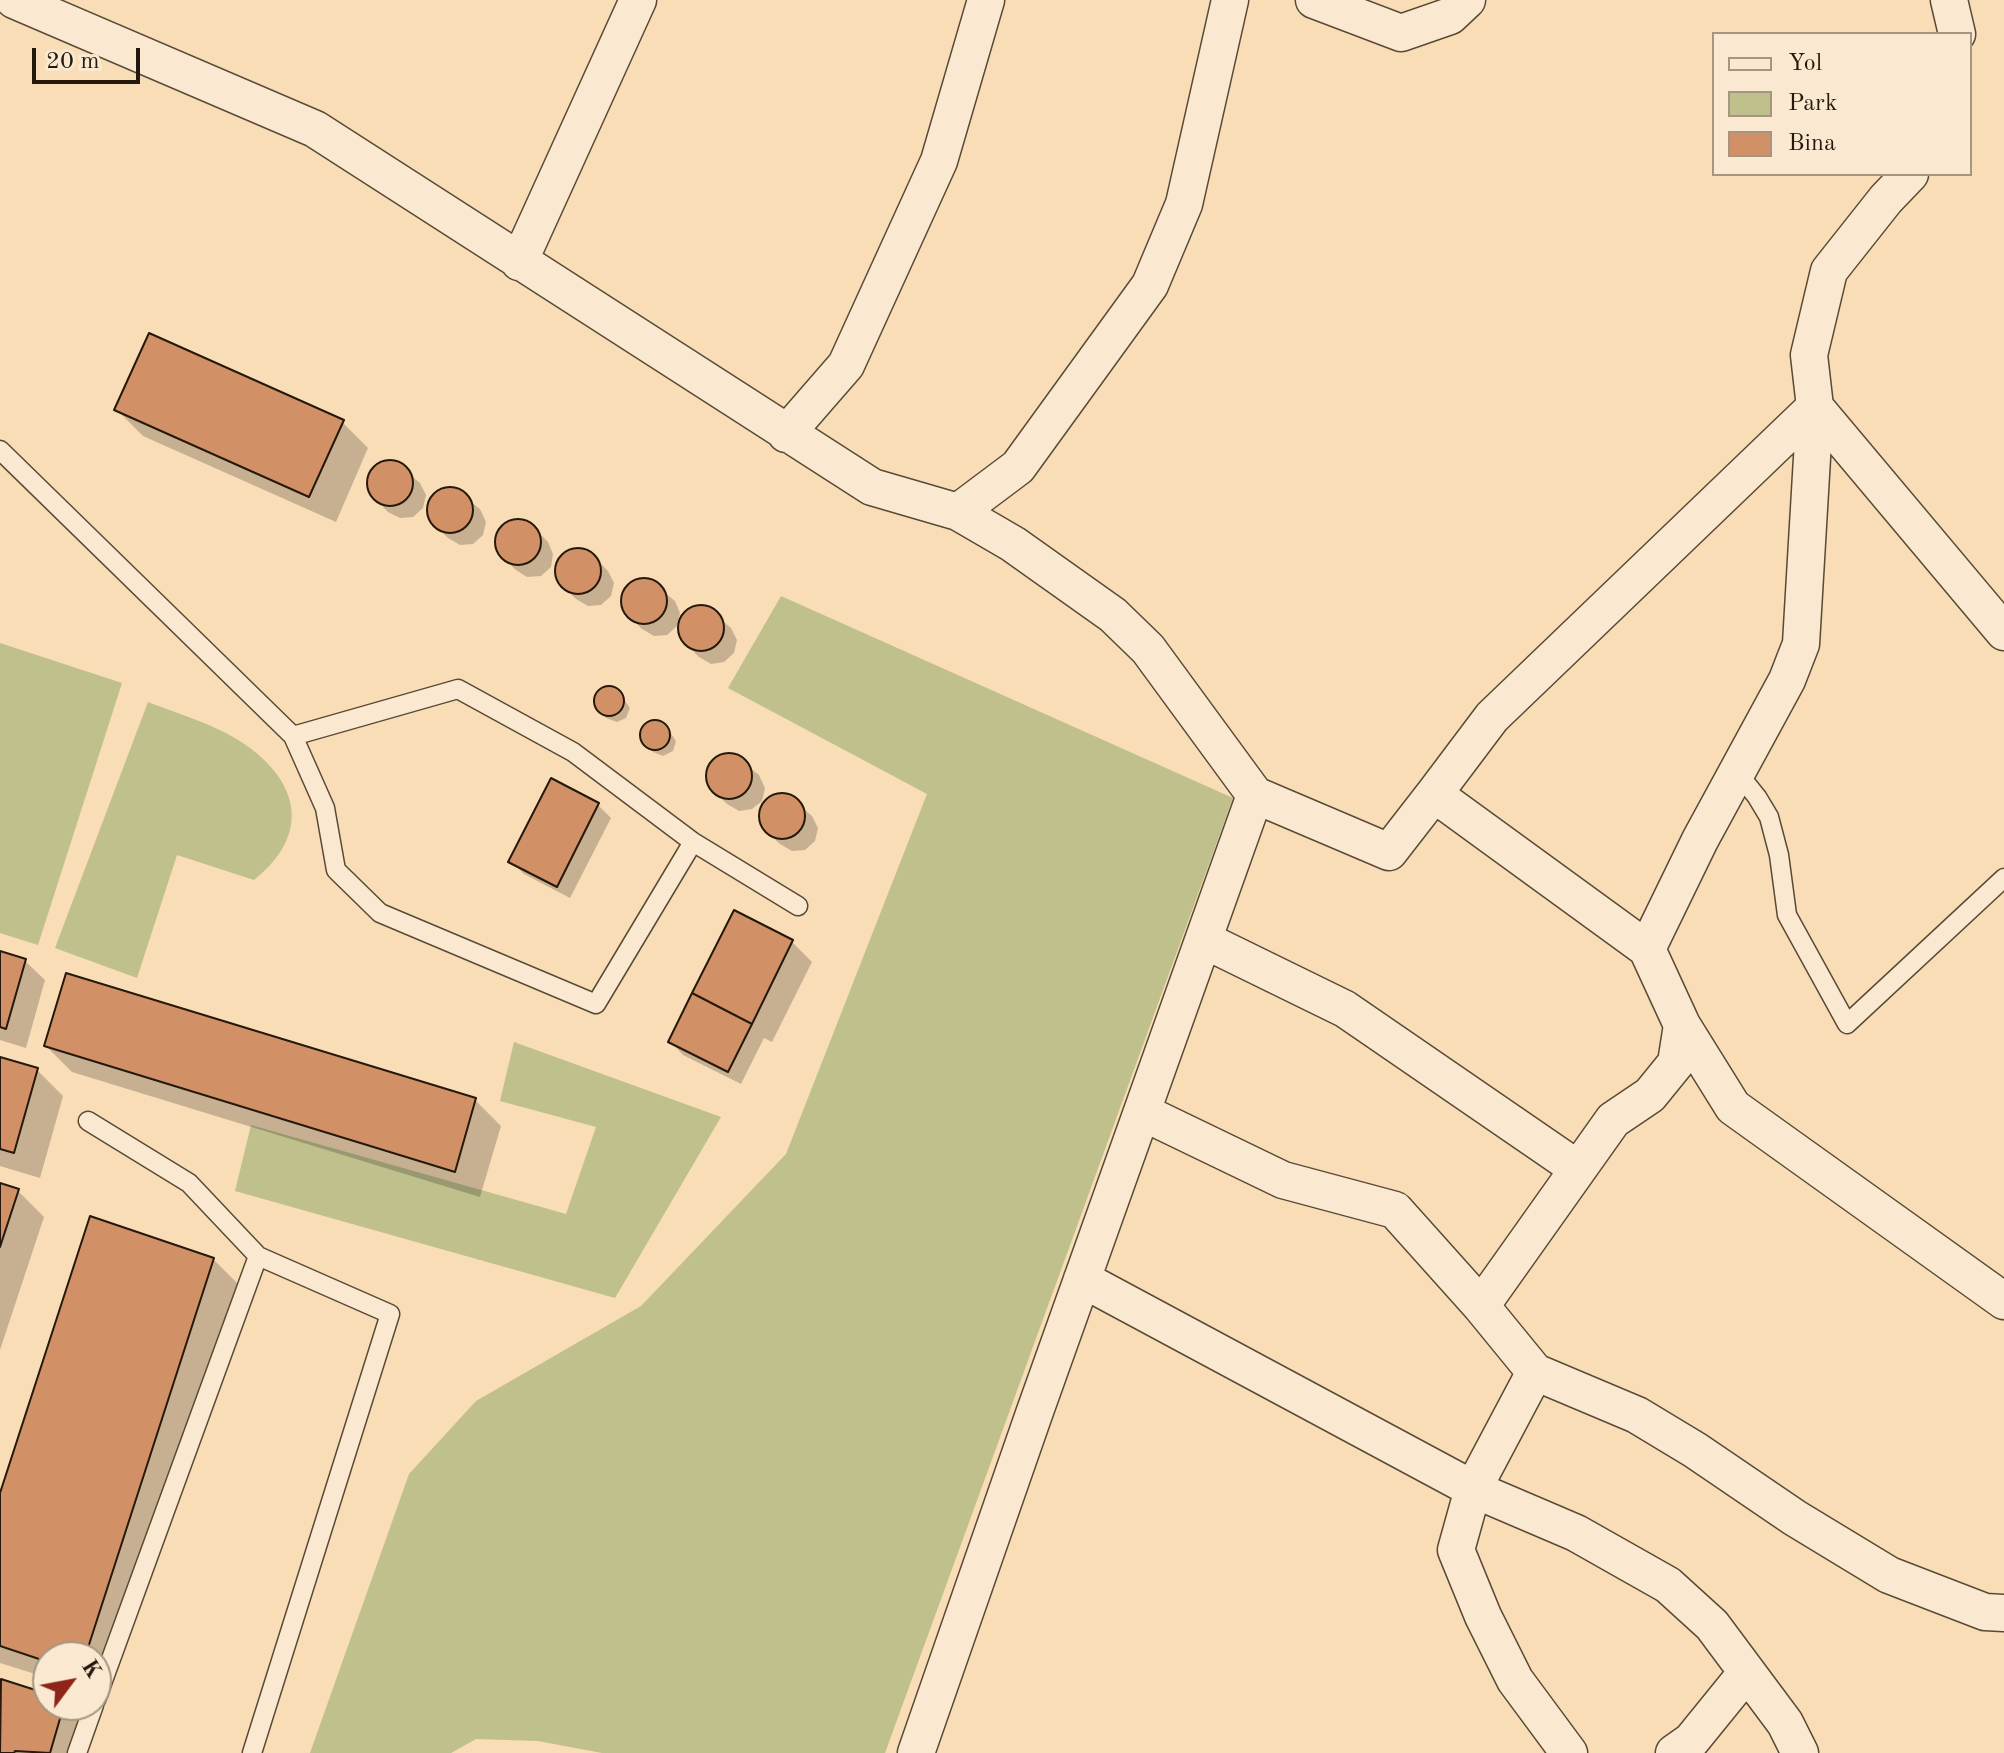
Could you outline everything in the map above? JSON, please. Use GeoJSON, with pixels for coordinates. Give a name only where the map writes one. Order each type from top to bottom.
{"type":"FeatureCollection","features":[{"type":"Feature","properties":{"kind":"street"},"geometry":{"type":"LineString","coordinates":[[14,0],[315,129],[872,487],[958,512],[1013,544],[1113,615],[1148,649],[1255,795],[1389,852],[1492,717],[1815,407]]}},
{"type":"Feature","properties":{"kind":"street"},"geometry":{"type":"LineString","coordinates":[[519,262],[638,0]]}},
{"type":"Feature","properties":{"kind":"street"},"geometry":{"type":"LineString","coordinates":[[786,434],[846,365],[939,161],[986,0]]}},
{"type":"Feature","properties":{"kind":"street"},"geometry":{"type":"LineString","coordinates":[[958,512],[1018,467],[1150,285],[1184,204],[1230,0]]}},
{"type":"Feature","properties":{"kind":"street"},"geometry":{"type":"LineString","coordinates":[[1314,0],[1401,33],[1450,16],[1467,0]]}},
{"type":"Feature","properties":{"kind":"street"},"geometry":{"type":"LineString","coordinates":[[1949,0],[1957,32]]}},
{"type":"Feature","properties":{"kind":"street"},"geometry":{"type":"LineString","coordinates":[[1647,949],[1700,840],[1787,680],[1801,644],[1815,407],[1809,355],[1829,271],[1908,176]]}},
{"type":"Feature","properties":{"kind":"street"},"geometry":{"type":"LineString","coordinates":[[1815,407],[2004,632]]}},
{"type":"Feature","properties":{"kind":"street"},"geometry":{"type":"LineString","coordinates":[[1434,794],[1647,949],[1682,1025],[1733,1107],[2004,1301]]}},
{"type":"Feature","properties":{"kind":"street"},"geometry":{"type":"LineString","coordinates":[[916,1753],[1255,795]]}},
{"type":"Feature","properties":{"kind":"street"},"geometry":{"type":"LineString","coordinates":[[1204,940],[1345,1009],[1578,1169]]}},
{"type":"Feature","properties":{"kind":"street"},"geometry":{"type":"LineString","coordinates":[[1481,1306],[1613,1120],[1650,1095],[1676,1063],[1682,1025]]}},
{"type":"Feature","properties":{"kind":"street"},"geometry":{"type":"LineString","coordinates":[[1142,1112],[1283,1180],[1395,1210],[1535,1372],[1637,1415],[1889,1575],[1985,1612],[2004,1613]]}},
{"type":"Feature","properties":{"kind":"street"},"geometry":{"type":"LineString","coordinates":[[1082,1279],[1473,1489],[1576,1533],[1668,1585],[1712,1625],[1785,1723],[1800,1753]]}},
{"type":"Feature","properties":{"kind":"street"},"geometry":{"type":"LineString","coordinates":[[1535,1372],[1473,1489],[1456,1550],[1483,1616],[1515,1680],[1569,1753]]}},
{"type":"Feature","properties":{"kind":"street"},"geometry":{"type":"LineString","coordinates":[[1674,1753],[1691,1741],[1747,1672]]}},
{"type":"Feature","properties":{"kind":"lane"},"geometry":{"type":"LineString","coordinates":[[0,450],[293,736],[325,808],[336,870],[380,913],[596,1004],[693,842]]}},
{"type":"Feature","properties":{"kind":"lane"},"geometry":{"type":"LineString","coordinates":[[293,736],[458,689],[573,752],[693,842],[798,906]]}},
{"type":"Feature","properties":{"kind":"lane"},"geometry":{"type":"LineString","coordinates":[[1737,772],[1769,817],[1779,855],[1787,915],[1847,1024],[2004,878]]}},
{"type":"Feature","properties":{"kind":"lane"},"geometry":{"type":"LineString","coordinates":[[88,1121],[189,1183],[258,1256],[390,1314],[252,1753]]}},
{"type":"Feature","properties":{"kind":"lane"},"geometry":{"type":"LineString","coordinates":[[112,1655],[258,1256]]}},
{"type":"Feature","properties":{"kind":"lane"},"geometry":{"type":"LineString","coordinates":[[77,1753],[88,1721]]}},
{"type":"Feature","properties":{"kind":"green space"},"geometry":{"type":"Polygon","coordinates":[[[781,596],[1233,798],[885,1753],[602,1753],[538,1741],[476,1739],[451,1753],[310,1753],[409,1474],[476,1401],[641,1306],[786,1154],[927,794],[728,688],[781,596]]]}},
{"type":"Feature","properties":{"kind":"green space"},"geometry":{"type":"Polygon","coordinates":[[[0,643],[122,683],[38,945],[0,933],[0,643]]]}},
{"type":"Feature","properties":{"kind":"green space"},"geometry":{"type":"Polygon","coordinates":[[[148,702],[214,727],[250,748],[268,763],[280,780],[289,796],[292,813],[290,830],[283,847],[254,880],[177,855],[137,978],[55,948],[148,702]]]}},
{"type":"Feature","properties":{"kind":"green space"},"geometry":{"type":"Polygon","coordinates":[[[514,1042],[721,1117],[615,1298],[235,1191],[251,1125],[566,1214],[596,1127],[500,1101],[514,1042]]]}},
{"type":"Feature","properties":{"kind":"building"},"geometry":{"type":"Polygon","coordinates":[[[149,333],[344,420],[309,497],[114,410],[149,333]]]}},
{"type":"Feature","properties":{"kind":"building"},"geometry":{"type":"Polygon","coordinates":[[[390,460],[406,467],[413,483],[406,499],[390,506],[374,499],[367,483],[374,467],[390,460]]]}},
{"type":"Feature","properties":{"kind":"building"},"geometry":{"type":"Polygon","coordinates":[[[450,487],[466,494],[473,510],[466,526],[450,533],[434,526],[427,510],[434,494],[450,487]]]}},
{"type":"Feature","properties":{"kind":"building"},"geometry":{"type":"Polygon","coordinates":[[[518,519],[534,526],[541,542],[534,558],[518,565],[502,558],[495,542],[502,526],[518,519]]]}},
{"type":"Feature","properties":{"kind":"building"},"geometry":{"type":"Polygon","coordinates":[[[578,548],[594,555],[601,571],[594,587],[578,594],[562,587],[555,571],[562,555],[578,548]]]}},
{"type":"Feature","properties":{"kind":"building"},"geometry":{"type":"Polygon","coordinates":[[[644,578],[660,585],[667,601],[660,617],[644,624],[628,617],[621,601],[628,585],[644,578]]]}},
{"type":"Feature","properties":{"kind":"building"},"geometry":{"type":"Polygon","coordinates":[[[701,605],[717,612],[724,628],[717,644],[701,651],[685,644],[678,628],[685,612],[701,605]]]}},
{"type":"Feature","properties":{"kind":"building"},"geometry":{"type":"Polygon","coordinates":[[[609,686],[620,690],[624,701],[620,712],[609,716],[598,712],[594,701],[598,690],[609,686]]]}},
{"type":"Feature","properties":{"kind":"building"},"geometry":{"type":"Polygon","coordinates":[[[655,720],[666,724],[670,735],[666,746],[655,750],[644,746],[640,735],[644,724],[655,720]]]}},
{"type":"Feature","properties":{"kind":"building"},"geometry":{"type":"Polygon","coordinates":[[[729,753],[745,760],[752,776],[745,792],[729,799],[713,792],[706,776],[713,760],[729,753]]]}},
{"type":"Feature","properties":{"kind":"building"},"geometry":{"type":"Polygon","coordinates":[[[551,778],[599,803],[557,887],[508,862],[551,778]]]}},
{"type":"Feature","properties":{"kind":"building"},"geometry":{"type":"Polygon","coordinates":[[[782,793],[798,800],[805,816],[798,832],[782,839],[766,832],[759,816],[766,800],[782,793]]]}},
{"type":"Feature","properties":{"kind":"building"},"geometry":{"type":"Polygon","coordinates":[[[734,910],[793,940],[752,1024],[692,993],[734,910]]]}},
{"type":"Feature","properties":{"kind":"building"},"geometry":{"type":"Polygon","coordinates":[[[0,951],[26,959],[6,1029],[0,1027],[0,951]]]}},
{"type":"Feature","properties":{"kind":"building"},"geometry":{"type":"Polygon","coordinates":[[[66,973],[476,1098],[455,1172],[44,1046],[66,973]]]}},
{"type":"Feature","properties":{"kind":"building"},"geometry":{"type":"Polygon","coordinates":[[[692,993],[752,1024],[728,1072],[668,1042],[692,993]]]}},
{"type":"Feature","properties":{"kind":"building"},"geometry":{"type":"Polygon","coordinates":[[[0,1057],[38,1068],[14,1153],[0,1149],[0,1057]]]}},
{"type":"Feature","properties":{"kind":"building"},"geometry":{"type":"Polygon","coordinates":[[[0,1183],[19,1189],[0,1247],[0,1183]]]}},
{"type":"Feature","properties":{"kind":"building"},"geometry":{"type":"Polygon","coordinates":[[[90,1216],[214,1258],[90,1641],[32,1641],[32,1657],[0,1646],[0,1493],[90,1216]]]}},
{"type":"Feature","properties":{"kind":"building"},"geometry":{"type":"Polygon","coordinates":[[[1,1679],[32,1689],[32,1721],[59,1721],[50,1753],[0,1753],[1,1679]]]}}]}
